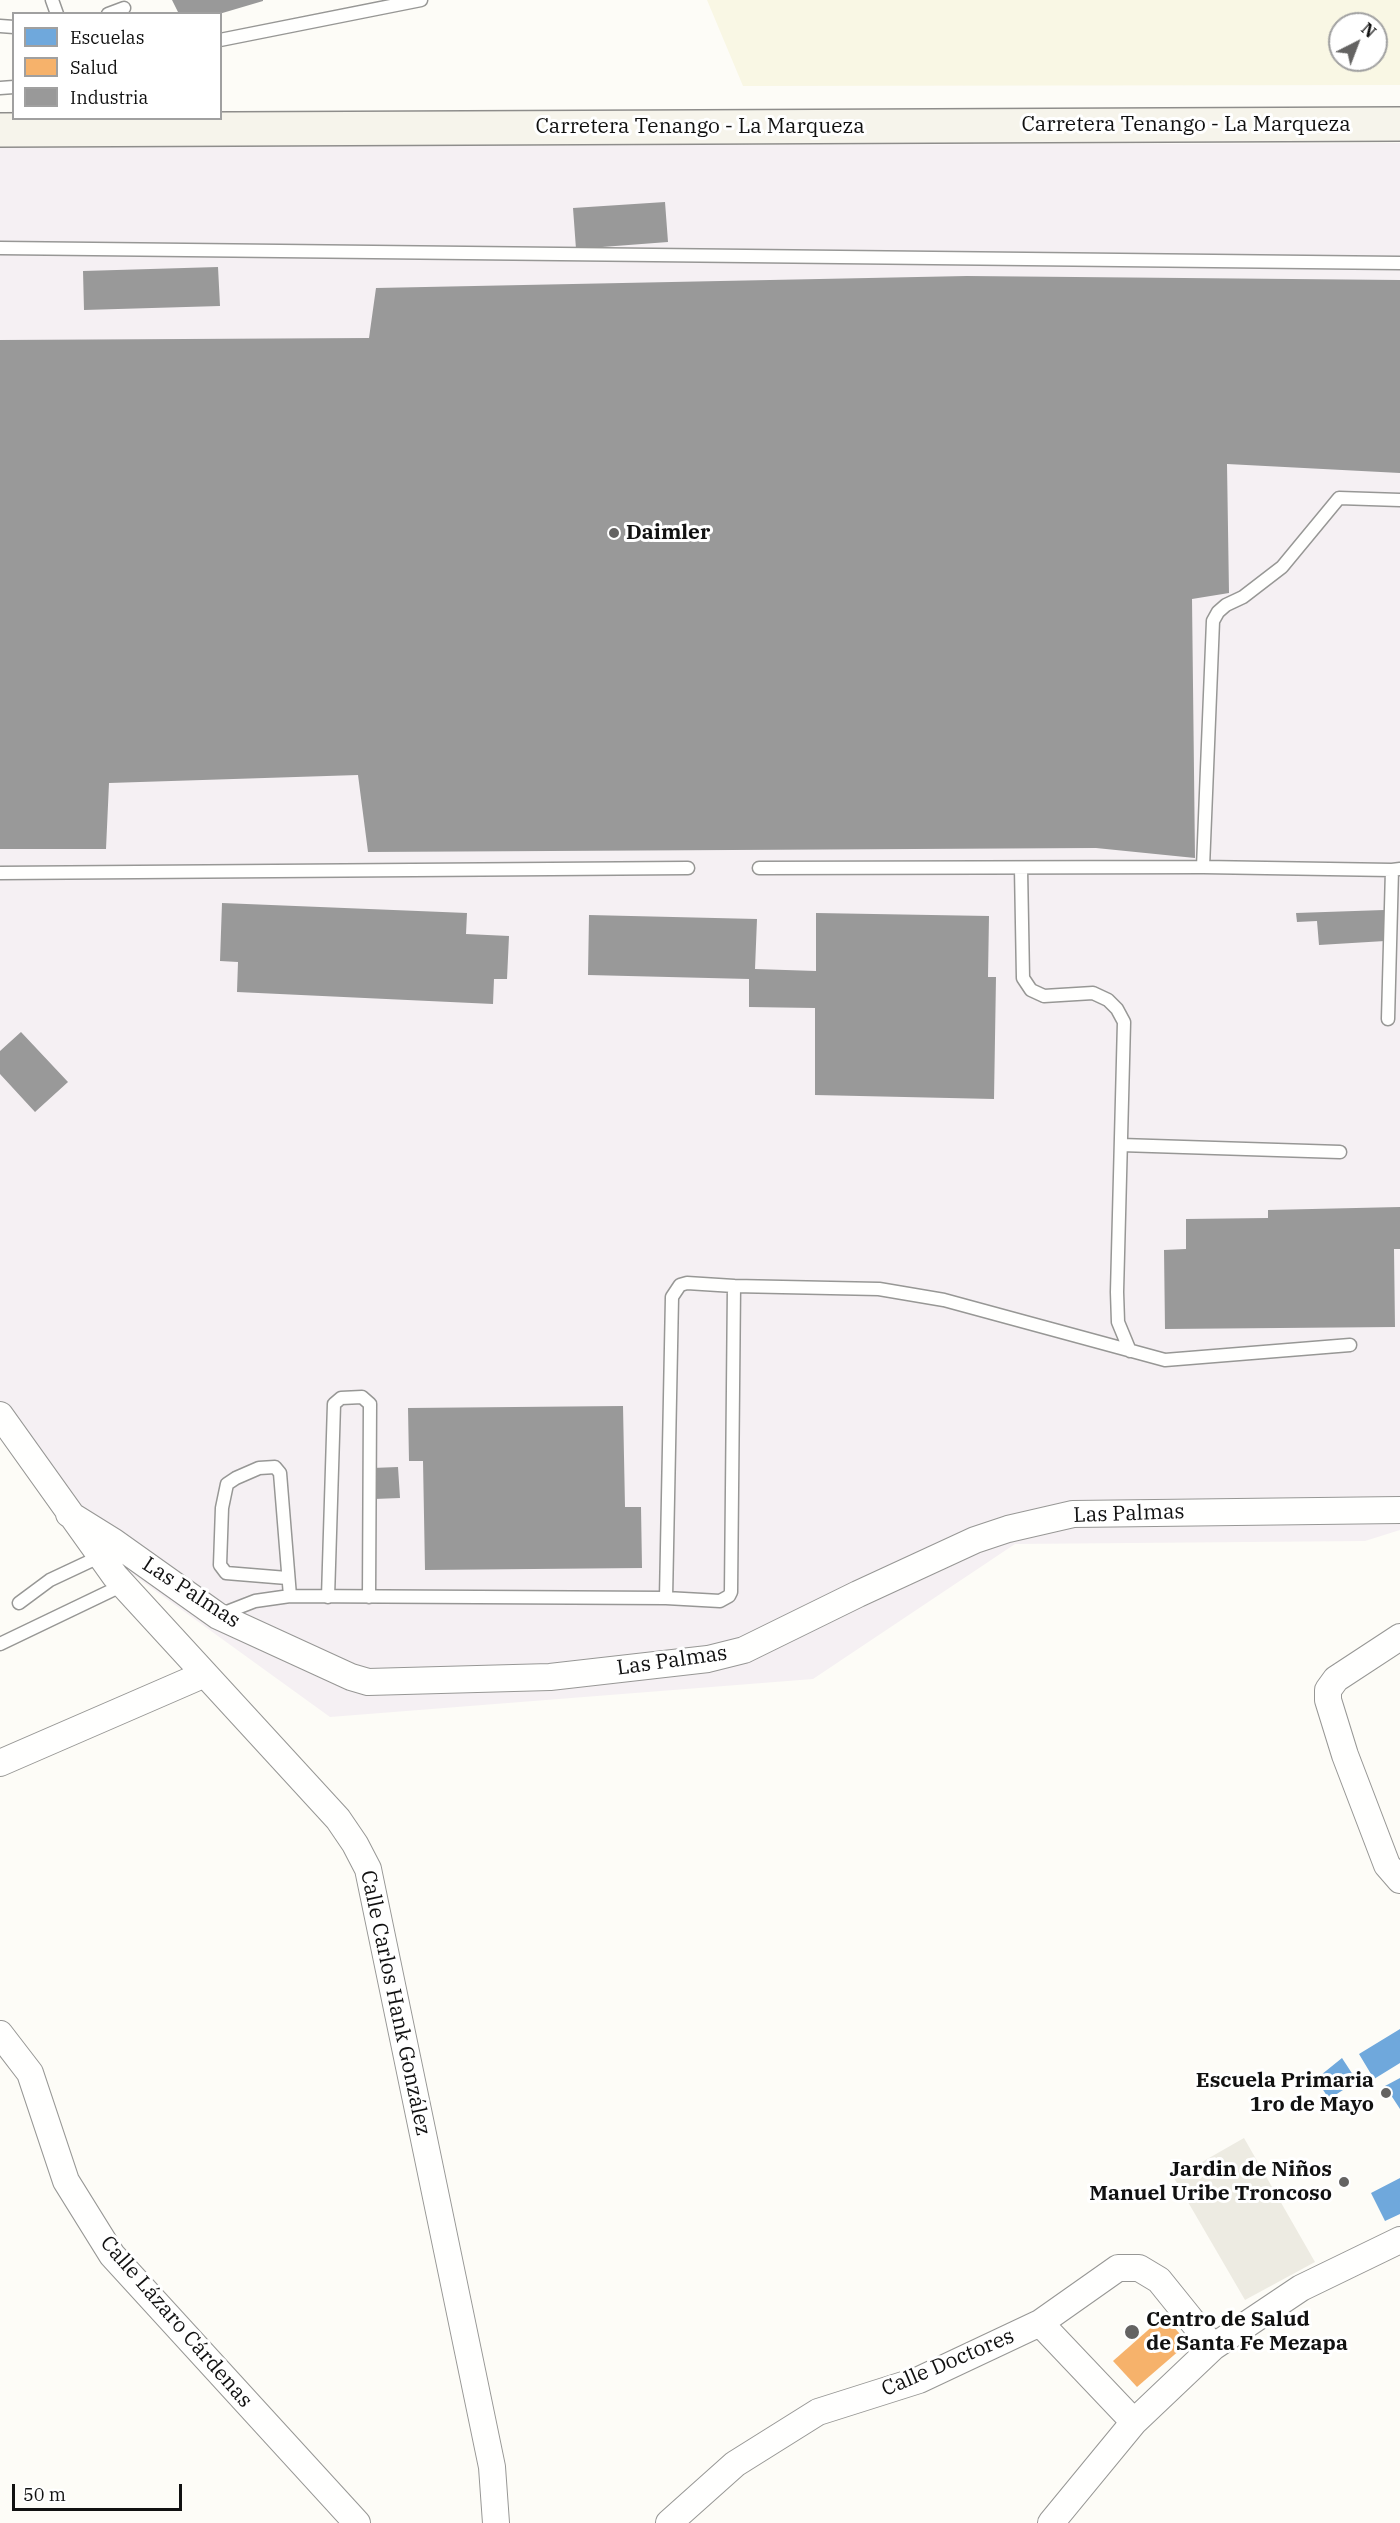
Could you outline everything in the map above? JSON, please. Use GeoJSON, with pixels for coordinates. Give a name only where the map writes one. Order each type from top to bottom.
{"type":"FeatureCollection","features":[{"type":"Feature","properties":{"kind":"main road","name":"Carretera Tenango - La Marqueza"},"geometry":{"type":"LineString","coordinates":[[0,130],[1400,124]]}},
{"type":"Feature","properties":{"kind":"street"},"geometry":{"type":"LineString","coordinates":[[5,1431],[69,1514]]}},
{"type":"Feature","properties":{"kind":"street","name":"Las Palmas"},"geometry":{"type":"LineString","coordinates":[[69,1514],[114,1542],[218,1616],[359,1680],[549,1677],[708,1659],[744,1650],[858,1593],[975,1540],[1008,1529],[1073,1514],[1400,1510]]}},
{"type":"Feature","properties":{"kind":"street","name":"Calle Carlos Hank González"},"geometry":{"type":"LineString","coordinates":[[69,1514],[99,1557],[123,1586],[338,1819],[368,1869],[492,2467],[496,2523]]}},
{"type":"Feature","properties":{"kind":"street"},"geometry":{"type":"LineString","coordinates":[[1400,1637],[1346,1671],[1328,1690],[1328,1700],[1345,1755],[1387,1865],[1400,1881]]}},
{"type":"Feature","properties":{"kind":"street"},"geometry":{"type":"LineString","coordinates":[[0,1764],[205,1674]]}},
{"type":"Feature","properties":{"kind":"street","name":"Calle Lázaro Cárdenas"},"geometry":{"type":"LineString","coordinates":[[0,2034],[30,2073],[66,2181],[112,2255],[357,2523]]}},
{"type":"Feature","properties":{"kind":"street"},"geometry":{"type":"LineString","coordinates":[[1051,2523],[1134,2422],[1213,2347],[1301,2288],[1400,2240]]}},
{"type":"Feature","properties":{"kind":"street","name":"Calle Doctores"},"geometry":{"type":"LineString","coordinates":[[669,2523],[735,2464],[818,2412],[919,2380],[1040,2323],[1118,2268],[1139,2268],[1159,2280],[1213,2347]]}},
{"type":"Feature","properties":{"kind":"street"},"geometry":{"type":"LineString","coordinates":[[1040,2323],[1134,2422]]}},
{"type":"Feature","properties":{"kind":"lane"},"geometry":{"type":"LineString","coordinates":[[222,40],[420,0]]}},
{"type":"Feature","properties":{"kind":"lane"},"geometry":{"type":"LineString","coordinates":[[0,248],[1400,263]]}},
{"type":"Feature","properties":{"kind":"lane"},"geometry":{"type":"LineString","coordinates":[[1203,867],[1213,621],[1218,612],[1243,597],[1282,567],[1339,498],[1400,500]]}},
{"type":"Feature","properties":{"kind":"lane"},"geometry":{"type":"LineString","coordinates":[[759,868],[1203,867],[1396,870],[1388,1018]]}},
{"type":"Feature","properties":{"kind":"lane"},"geometry":{"type":"LineString","coordinates":[[0,873],[688,868]]}},
{"type":"Feature","properties":{"kind":"lane"},"geometry":{"type":"LineString","coordinates":[[1021,868],[1023,978],[1031,990],[1044,996],[1093,993],[1113,1005],[1124,1022],[1117,1292],[1118,1322],[1130,1351]]}},
{"type":"Feature","properties":{"kind":"lane"},"geometry":{"type":"LineString","coordinates":[[1121,1145],[1341,1152]]}},
{"type":"Feature","properties":{"kind":"lane"},"geometry":{"type":"LineString","coordinates":[[666,1598],[672,1297],[681,1285],[687,1283],[879,1289],[944,1300],[1165,1360],[1350,1345]]}},
{"type":"Feature","properties":{"kind":"lane"},"geometry":{"type":"LineString","coordinates":[[218,1616],[255,1601],[290,1596],[666,1598],[720,1601],[729,1596],[731,1592],[734,1286]]}},
{"type":"Feature","properties":{"kind":"lane"},"geometry":{"type":"LineString","coordinates":[[328,1598],[334,1404],[341,1398],[362,1397],[370,1404],[369,1597]]}},
{"type":"Feature","properties":{"kind":"lane"},"geometry":{"type":"LineString","coordinates":[[287,1578],[226,1573],[220,1565],[222,1508],[227,1484],[259,1468],[274,1467],[280,1473],[290,1596]]}},
{"type":"Feature","properties":{"kind":"lane"},"geometry":{"type":"LineString","coordinates":[[19,1603],[50,1581],[99,1557]]}},
{"type":"Feature","properties":{"kind":"lane"},"geometry":{"type":"LineString","coordinates":[[0,1644],[123,1586]]}},
{"type":"Feature","properties":{"kind":"shaded area"},"geometry":{"type":"Polygon","coordinates":[[[707,0],[1400,0],[1400,85],[743,86],[707,0]]]}},
{"type":"Feature","properties":{"kind":"shaded area","name":"Daimler"},"geometry":{"type":"Polygon","coordinates":[[[1400,143],[1400,1530],[1365,1541],[1015,1544],[813,1679],[330,1717],[103,1553],[0,1404],[0,147],[1400,143]]]}},
{"type":"Feature","properties":{"kind":"shaded area"},"geometry":{"type":"Polygon","coordinates":[[[1244,2138],[1315,2262],[1245,2300],[1174,2178],[1244,2138]]]}},
{"type":"Feature","properties":{"kind":"building: Escuelas"},"geometry":{"type":"Polygon","coordinates":[[[1400,2029],[1400,2063],[1374,2079],[1359,2054],[1400,2029]]]}},
{"type":"Feature","properties":{"kind":"building: Escuelas"},"geometry":{"type":"Polygon","coordinates":[[[1342,2058],[1357,2081],[1329,2099],[1316,2079],[1342,2058]]]}},
{"type":"Feature","properties":{"kind":"building: Escuelas"},"geometry":{"type":"Polygon","coordinates":[[[1400,2078],[1400,2109],[1385,2086],[1400,2078]]]}},
{"type":"Feature","properties":{"kind":"building: Escuelas"},"geometry":{"type":"Polygon","coordinates":[[[1400,2178],[1400,2214],[1385,2221],[1371,2193],[1400,2178]]]}},
{"type":"Feature","properties":{"kind":"building: Salud"},"geometry":{"type":"Polygon","coordinates":[[[1164,2316],[1188,2343],[1137,2387],[1113,2361],[1164,2316]]]}},
{"type":"Feature","properties":{"kind":"building: Industria"},"geometry":{"type":"Polygon","coordinates":[[[172,0],[263,0],[222,13],[178,12],[172,0]]]}},
{"type":"Feature","properties":{"kind":"building: Industria"},"geometry":{"type":"Polygon","coordinates":[[[665,202],[668,242],[576,249],[573,208],[665,202]]]}},
{"type":"Feature","properties":{"kind":"building: Industria"},"geometry":{"type":"Polygon","coordinates":[[[218,267],[220,306],[84,310],[83,271],[218,267]]]}},
{"type":"Feature","properties":{"kind":"building: Industria","name":"Daimler"},"geometry":{"type":"Polygon","coordinates":[[[967,276],[1400,280],[1400,473],[1227,464],[1229,593],[1192,599],[1195,858],[1096,848],[368,852],[358,775],[109,783],[106,849],[0,849],[0,340],[369,338],[376,288],[967,276]]]}},
{"type":"Feature","properties":{"kind":"building: Industria"},"geometry":{"type":"Polygon","coordinates":[[[222,903],[467,913],[466,934],[509,936],[507,979],[494,979],[493,1004],[237,992],[238,962],[220,961],[222,903]]]}},
{"type":"Feature","properties":{"kind":"building: Industria"},"geometry":{"type":"Polygon","coordinates":[[[1384,910],[1385,941],[1319,945],[1317,921],[1297,922],[1296,913],[1384,910]]]}},
{"type":"Feature","properties":{"kind":"building: Industria"},"geometry":{"type":"Polygon","coordinates":[[[816,913],[989,916],[988,977],[996,977],[994,1099],[815,1095],[815,1008],[749,1007],[749,979],[588,975],[589,915],[757,919],[755,969],[816,971],[816,913]]]}},
{"type":"Feature","properties":{"kind":"building: Industria"},"geometry":{"type":"Polygon","coordinates":[[[21,1032],[68,1082],[35,1112],[0,1074],[0,1051],[21,1032]]]}},
{"type":"Feature","properties":{"kind":"building: Industria"},"geometry":{"type":"Polygon","coordinates":[[[1400,1207],[1400,1249],[1394,1249],[1395,1327],[1165,1329],[1164,1250],[1186,1249],[1186,1219],[1268,1218],[1268,1210],[1400,1207]]]}},
{"type":"Feature","properties":{"kind":"building: Industria"},"geometry":{"type":"Polygon","coordinates":[[[623,1406],[625,1507],[641,1507],[642,1568],[425,1570],[423,1461],[409,1461],[408,1408],[623,1406]]]}},
{"type":"Feature","properties":{"kind":"building: Industria"},"geometry":{"type":"Polygon","coordinates":[[[398,1467],[400,1498],[374,1499],[372,1468],[398,1467]]]}},
{"type":"Feature","properties":{"kind":"place","name":"Daimler"},"geometry":{"type":"Point","coordinates":[614,533]}},
{"type":"Feature","properties":{"kind":"place","name":"Escuela Primaria 1ro de Mayo"},"geometry":{"type":"Point","coordinates":[1386,2093]}},
{"type":"Feature","properties":{"kind":"place","name":"Jardin de Niños Manuel Uribe Troncoso"},"geometry":{"type":"Point","coordinates":[1344,2182]}},
{"type":"Feature","properties":{"kind":"place","name":"Centro de Salud de Santa Fe Mezapa"},"geometry":{"type":"Point","coordinates":[1132,2332]}}]}
